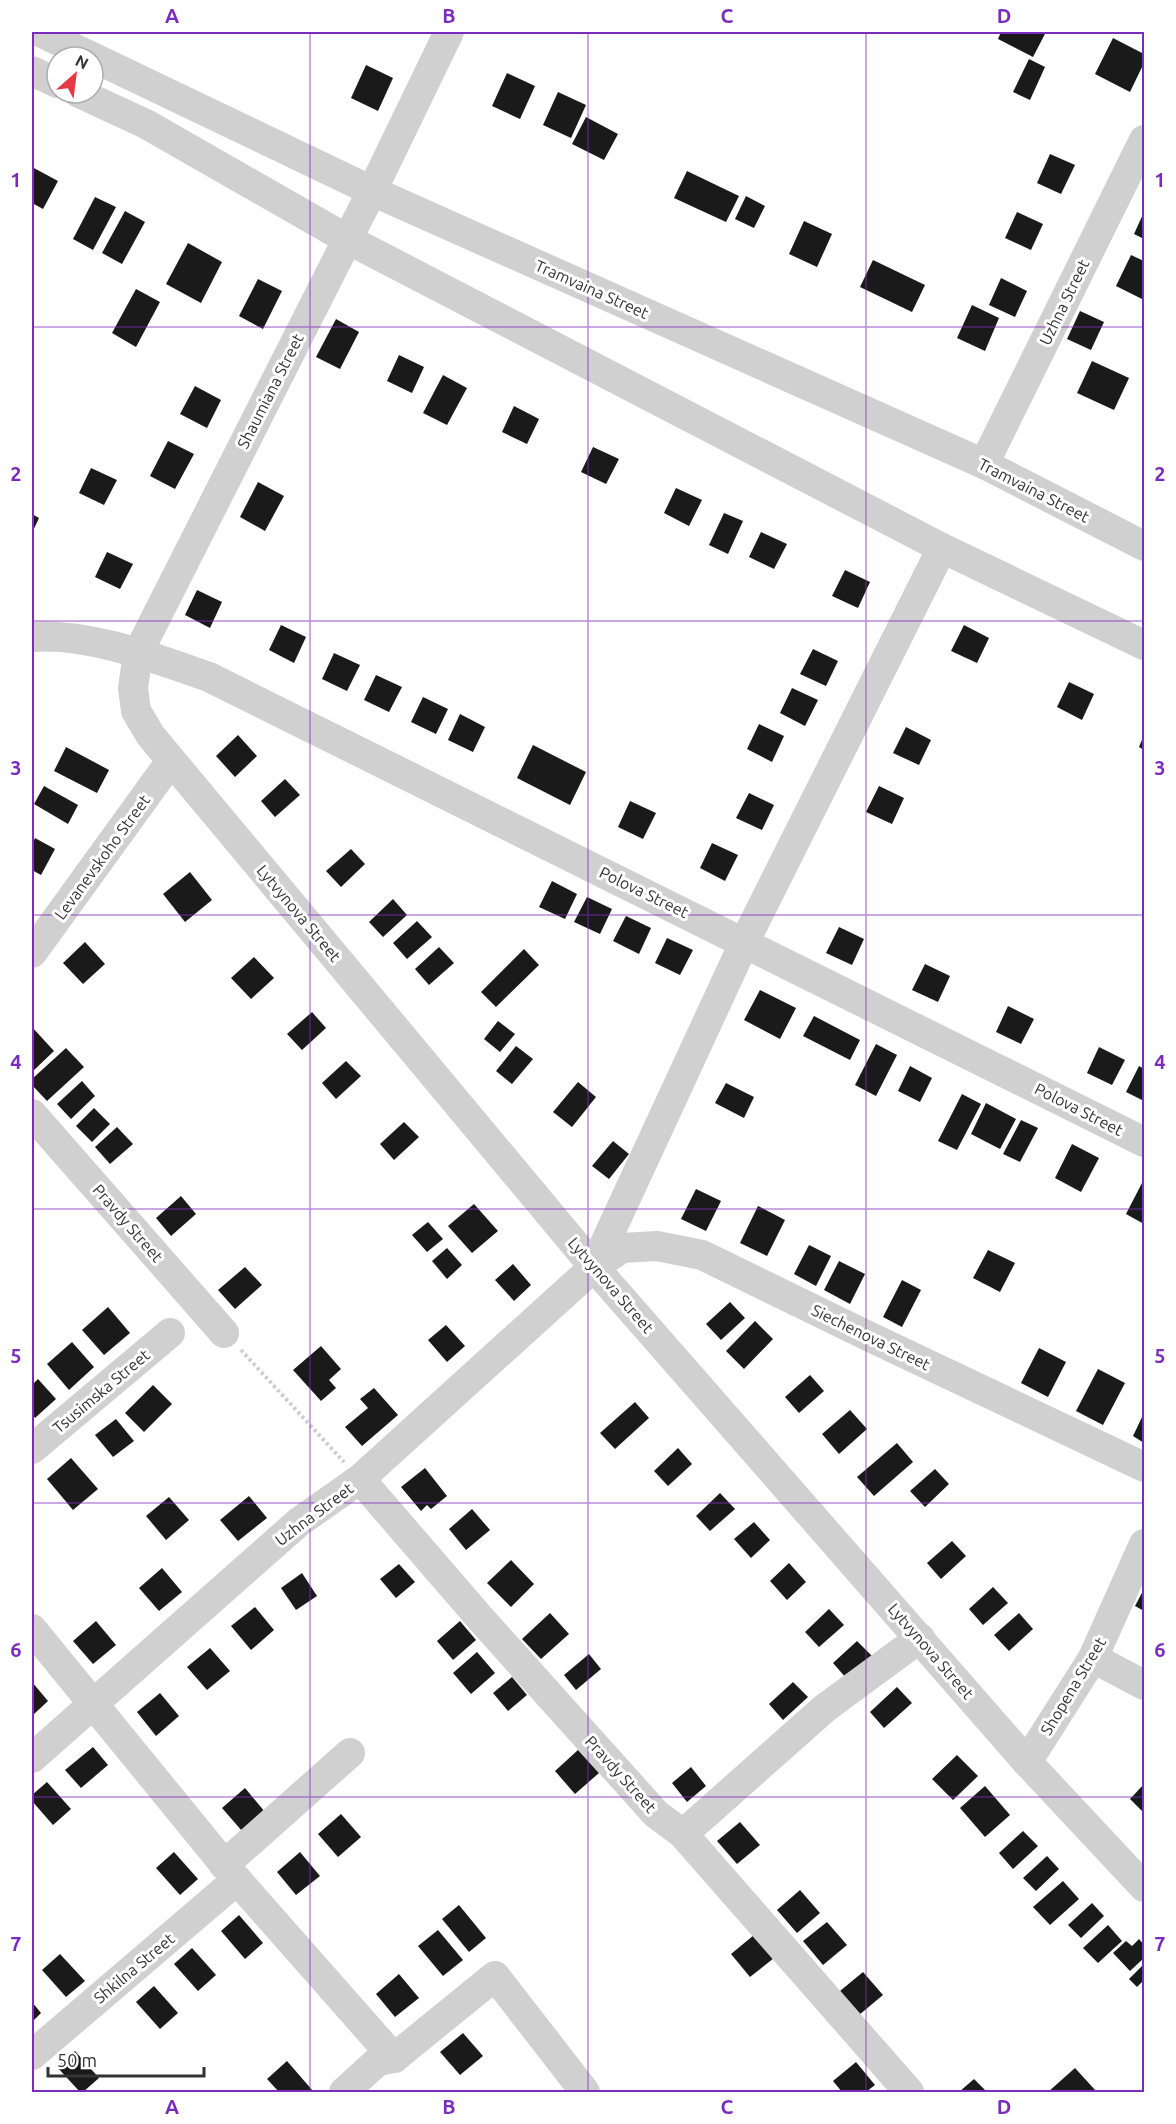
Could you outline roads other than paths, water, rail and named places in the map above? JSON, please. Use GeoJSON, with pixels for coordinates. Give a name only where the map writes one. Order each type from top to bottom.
{"type":"FeatureCollection","features":[{"type":"Feature","properties":{"kind":"street","name":"Tramvaina Street"},"geometry":{"type":"LineString","coordinates":[[40,32],[372,191],[984,464],[1144,546]]}},
{"type":"Feature","properties":{"kind":"street","name":"Shaumiana Street"},"geometry":{"type":"LineString","coordinates":[[138,653],[372,191],[449,32]]}},
{"type":"Feature","properties":{"kind":"street"},"geometry":{"type":"LineString","coordinates":[[105,105],[146,124],[347,239],[942,548],[1144,645]]}},
{"type":"Feature","properties":{"kind":"street","name":"Uzhna Street"},"geometry":{"type":"LineString","coordinates":[[984,464],[1144,140]]}},
{"type":"Feature","properties":{"kind":"street"},"geometry":{"type":"LineString","coordinates":[[594,1267],[745,941],[942,548]]}},
{"type":"Feature","properties":{"kind":"street"},"geometry":{"type":"LineString","coordinates":[[32,635],[80,639],[138,653]]}},
{"type":"Feature","properties":{"kind":"street","name":"Lytvynova Street"},"geometry":{"type":"LineString","coordinates":[[138,653],[133,688],[136,711],[151,736],[171,761],[594,1267],[1027,1762],[1144,1887]]}},
{"type":"Feature","properties":{"kind":"street","name":"Polova Street"},"geometry":{"type":"LineString","coordinates":[[138,653],[209,677],[745,941],[1144,1142]]}},
{"type":"Feature","properties":{"kind":"street","name":"Levanevskoho Street"},"geometry":{"type":"LineString","coordinates":[[32,953],[171,761]]}},
{"type":"Feature","properties":{"kind":"street","name":"Pravdy Street"},"geometry":{"type":"LineString","coordinates":[[32,1114],[224,1332]]}},
{"type":"Feature","properties":{"kind":"street","name":"Siechenova Street"},"geometry":{"type":"LineString","coordinates":[[594,1267],[622,1248],[657,1246],[702,1255],[1144,1467]]}},
{"type":"Feature","properties":{"kind":"street","name":"Uzhna Street"},"geometry":{"type":"LineString","coordinates":[[32,1758],[299,1522],[360,1479],[594,1267]]}},
{"type":"Feature","properties":{"kind":"street","name":"Tsusimska Street"},"geometry":{"type":"LineString","coordinates":[[32,1449],[170,1333]]}},
{"type":"Feature","properties":{"kind":"street","name":"Pravdy Street"},"geometry":{"type":"LineString","coordinates":[[360,1479],[480,1618],[656,1814],[683,1834],[909,2092]]}},
{"type":"Feature","properties":{"kind":"street","name":"Shopena Street"},"geometry":{"type":"LineString","coordinates":[[1027,1762],[1094,1658],[1144,1544]]}},
{"type":"Feature","properties":{"kind":"street"},"geometry":{"type":"LineString","coordinates":[[32,1629],[230,1873],[394,2058]]}},
{"type":"Feature","properties":{"kind":"street"},"geometry":{"type":"LineString","coordinates":[[683,1834],[825,1708],[920,1638]]}},
{"type":"Feature","properties":{"kind":"street"},"geometry":{"type":"LineString","coordinates":[[1094,1658],[1144,1685]]}},
{"type":"Feature","properties":{"kind":"street","name":"Shkilna Street"},"geometry":{"type":"LineString","coordinates":[[32,2055],[230,1873],[350,1753]]}},
{"type":"Feature","properties":{"kind":"street"},"geometry":{"type":"LineString","coordinates":[[344,2092],[378,2061],[394,2058],[495,1976],[585,2092]]}}]}
